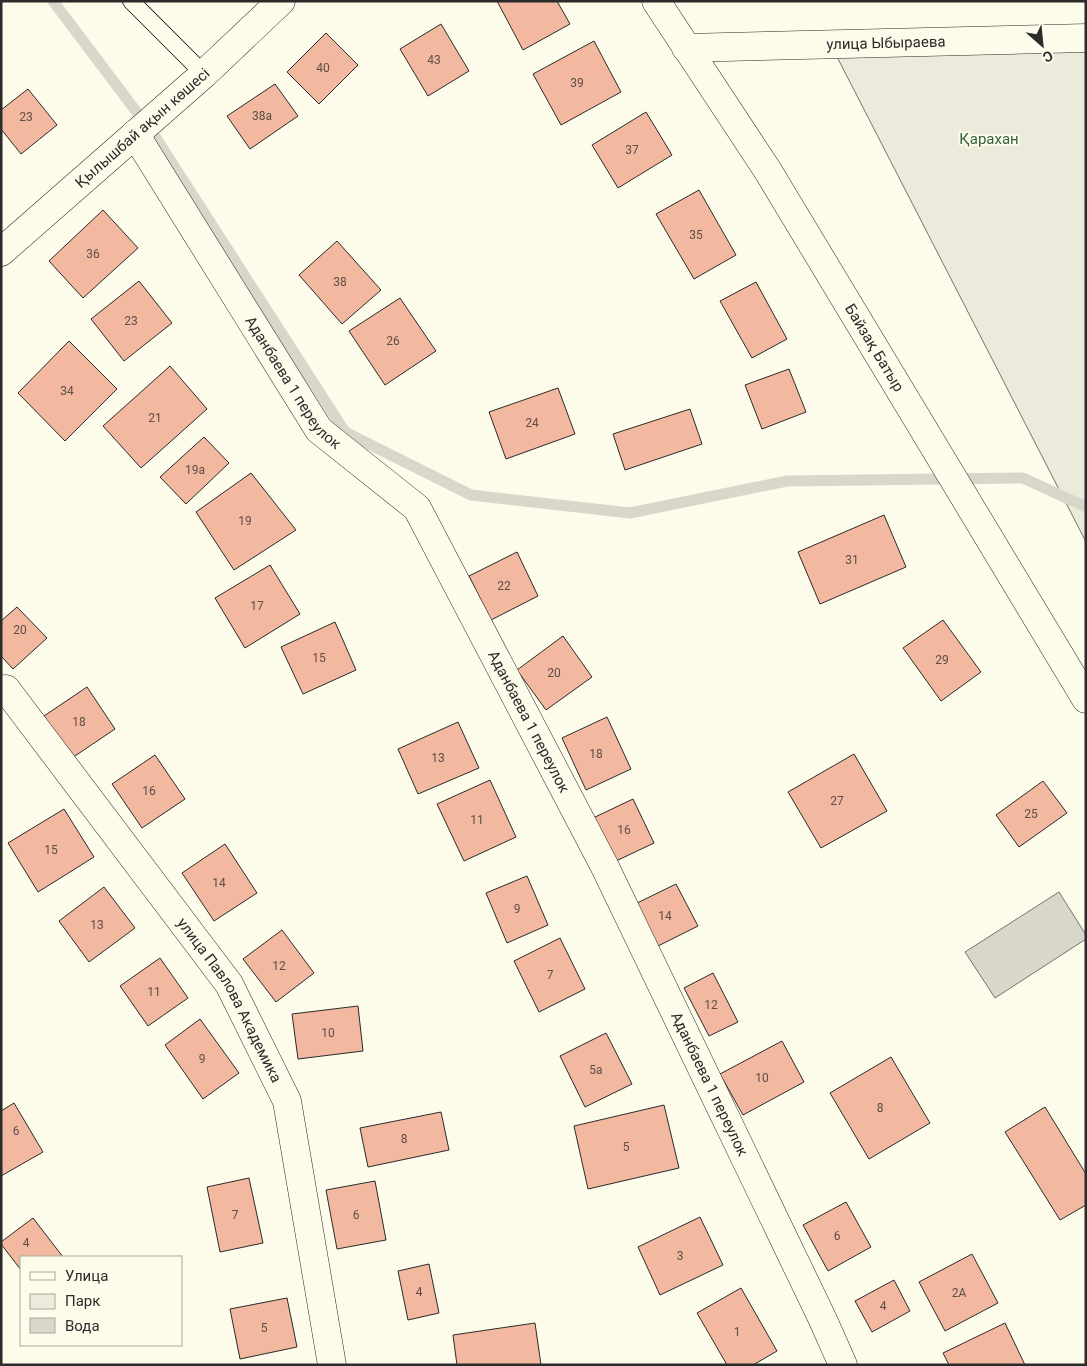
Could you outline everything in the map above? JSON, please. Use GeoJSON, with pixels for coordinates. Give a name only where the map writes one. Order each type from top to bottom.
{"type":"FeatureCollection","features":[{"type":"Feature","properties":{"kind":"street","name":"Қылышбай ақын көшесі"},"geometry":{"type":"LineString","coordinates":[[1,252],[204,74],[281,1]]}},
{"type":"Feature","properties":{"kind":"street","name":"Байзақ Батыр"},"geometry":{"type":"LineString","coordinates":[[656,1],[768,171],[1086,699]]}},
{"type":"Feature","properties":{"kind":"street","name":"улица Ыбыраева"},"geometry":{"type":"LineString","coordinates":[[686,48],[1086,38]]}},
{"type":"Feature","properties":{"kind":"street","name":"Аданбаева 1 переулок"},"geometry":{"type":"LineString","coordinates":[[135,134],[319,430],[417,508],[605,867],[824,1320],[843,1365]]}},
{"type":"Feature","properties":{"kind":"street","name":"улица Павлова Академика"},"geometry":{"type":"LineString","coordinates":[[6,689],[229,984],[287,1101],[332,1365]]}},
{"type":"Feature","properties":{"kind":"lane"},"geometry":{"type":"LineString","coordinates":[[132,1],[204,74]]}},
{"type":"Feature","properties":{"kind":"green space","name":"Қарахан"},"geometry":{"type":"Polygon","coordinates":[[[1086,35],[1086,542],[833,49],[1086,35]]]}},
{"type":"Feature","properties":{"kind":"water"},"geometry":{"type":"Polygon","coordinates":[[[1059,892],[1086,935],[1086,939],[995,998],[965,952],[1059,892]]]}},
{"type":"Feature","properties":{"kind":"building"},"geometry":{"type":"Polygon","coordinates":[[[497,1],[557,1],[570,24],[523,50],[497,1]]]}},
{"type":"Feature","properties":{"kind":"building"},"geometry":{"type":"Polygon","coordinates":[[[441,24],[469,71],[428,96],[400,49],[441,24]]]}},
{"type":"Feature","properties":{"kind":"building"},"geometry":{"type":"Polygon","coordinates":[[[326,33],[358,65],[319,104],[287,72],[326,33]]]}},
{"type":"Feature","properties":{"kind":"building"},"geometry":{"type":"Polygon","coordinates":[[[594,41],[621,92],[561,125],[533,74],[594,41]]]}},
{"type":"Feature","properties":{"kind":"building"},"geometry":{"type":"Polygon","coordinates":[[[275,84],[298,116],[250,149],[227,116],[275,84]]]}},
{"type":"Feature","properties":{"kind":"building"},"geometry":{"type":"Polygon","coordinates":[[[28,89],[57,125],[21,154],[1,129],[1,110],[28,89]]]}},
{"type":"Feature","properties":{"kind":"building"},"geometry":{"type":"Polygon","coordinates":[[[646,112],[672,155],[618,188],[592,145],[646,112]]]}},
{"type":"Feature","properties":{"kind":"building"},"geometry":{"type":"Polygon","coordinates":[[[699,190],[736,255],[694,279],[656,214],[699,190]]]}},
{"type":"Feature","properties":{"kind":"building"},"geometry":{"type":"Polygon","coordinates":[[[103,210],[138,248],[83,298],[49,261],[103,210]]]}},
{"type":"Feature","properties":{"kind":"building"},"geometry":{"type":"Polygon","coordinates":[[[337,241],[381,290],[342,324],[299,275],[337,241]]]}},
{"type":"Feature","properties":{"kind":"building"},"geometry":{"type":"Polygon","coordinates":[[[139,281],[172,323],[124,361],[91,319],[139,281]]]}},
{"type":"Feature","properties":{"kind":"building"},"geometry":{"type":"Polygon","coordinates":[[[756,282],[787,339],[752,358],[720,301],[756,282]]]}},
{"type":"Feature","properties":{"kind":"building"},"geometry":{"type":"Polygon","coordinates":[[[400,298],[436,351],[385,385],[349,331],[400,298]]]}},
{"type":"Feature","properties":{"kind":"building"},"geometry":{"type":"Polygon","coordinates":[[[69,341],[117,389],[65,441],[18,393],[69,341]]]}},
{"type":"Feature","properties":{"kind":"building"},"geometry":{"type":"Polygon","coordinates":[[[170,366],[207,409],[141,468],[103,426],[170,366]]]}},
{"type":"Feature","properties":{"kind":"building"},"geometry":{"type":"Polygon","coordinates":[[[789,369],[806,412],[762,429],[745,385],[789,369]]]}},
{"type":"Feature","properties":{"kind":"building"},"geometry":{"type":"Polygon","coordinates":[[[558,388],[575,434],[506,459],[489,412],[558,388]]]}},
{"type":"Feature","properties":{"kind":"building"},"geometry":{"type":"Polygon","coordinates":[[[690,409],[702,444],[625,470],[613,434],[690,409]]]}},
{"type":"Feature","properties":{"kind":"building"},"geometry":{"type":"Polygon","coordinates":[[[204,437],[229,463],[186,504],[160,477],[204,437]]]}},
{"type":"Feature","properties":{"kind":"building"},"geometry":{"type":"Polygon","coordinates":[[[251,473],[296,530],[234,570],[196,512],[251,473]]]}},
{"type":"Feature","properties":{"kind":"building"},"geometry":{"type":"Polygon","coordinates":[[[884,515],[906,567],[820,604],[798,552],[884,515]]]}},
{"type":"Feature","properties":{"kind":"building"},"geometry":{"type":"Polygon","coordinates":[[[517,552],[538,596],[491,620],[469,576],[517,552]]]}},
{"type":"Feature","properties":{"kind":"building"},"geometry":{"type":"Polygon","coordinates":[[[270,565],[300,614],[245,648],[215,598],[270,565]]]}},
{"type":"Feature","properties":{"kind":"building"},"geometry":{"type":"Polygon","coordinates":[[[17,607],[47,638],[13,669],[1,656],[1,621],[17,607]]]}},
{"type":"Feature","properties":{"kind":"building"},"geometry":{"type":"Polygon","coordinates":[[[943,620],[981,672],[941,701],[903,648],[943,620]]]}},
{"type":"Feature","properties":{"kind":"building"},"geometry":{"type":"Polygon","coordinates":[[[335,622],[356,670],[303,694],[281,647],[335,622]]]}},
{"type":"Feature","properties":{"kind":"building"},"geometry":{"type":"Polygon","coordinates":[[[563,636],[592,677],[546,710],[517,670],[563,636]]]}},
{"type":"Feature","properties":{"kind":"building"},"geometry":{"type":"Polygon","coordinates":[[[87,687],[115,729],[72,758],[44,716],[87,687]]]}},
{"type":"Feature","properties":{"kind":"building"},"geometry":{"type":"Polygon","coordinates":[[[607,717],[631,769],[586,790],[562,738],[607,717]]]}},
{"type":"Feature","properties":{"kind":"building"},"geometry":{"type":"Polygon","coordinates":[[[458,722],[479,768],[418,794],[398,749],[458,722]]]}},
{"type":"Feature","properties":{"kind":"building"},"geometry":{"type":"Polygon","coordinates":[[[854,754],[887,811],[821,848],[788,792],[854,754]]]}},
{"type":"Feature","properties":{"kind":"building"},"geometry":{"type":"Polygon","coordinates":[[[155,755],[185,799],[142,828],[112,784],[155,755]]]}},
{"type":"Feature","properties":{"kind":"building"},"geometry":{"type":"Polygon","coordinates":[[[490,780],[516,837],[464,861],[437,804],[490,780]]]}},
{"type":"Feature","properties":{"kind":"building"},"geometry":{"type":"Polygon","coordinates":[[[1043,781],[1067,813],[1019,847],[996,815],[1043,781]]]}},
{"type":"Feature","properties":{"kind":"building"},"geometry":{"type":"Polygon","coordinates":[[[633,799],[654,843],[614,862],[593,818],[633,799]]]}},
{"type":"Feature","properties":{"kind":"building"},"geometry":{"type":"Polygon","coordinates":[[[64,809],[94,857],[38,892],[8,843],[64,809]]]}},
{"type":"Feature","properties":{"kind":"building"},"geometry":{"type":"Polygon","coordinates":[[[225,844],[257,893],[214,921],[182,873],[225,844]]]}},
{"type":"Feature","properties":{"kind":"building"},"geometry":{"type":"Polygon","coordinates":[[[527,876],[548,925],[507,943],[486,893],[527,876]]]}},
{"type":"Feature","properties":{"kind":"building"},"geometry":{"type":"Polygon","coordinates":[[[676,884],[698,926],[654,948],[633,905],[676,884]]]}},
{"type":"Feature","properties":{"kind":"building"},"geometry":{"type":"Polygon","coordinates":[[[104,887],[135,928],[89,962],[59,921],[104,887]]]}},
{"type":"Feature","properties":{"kind":"building"},"geometry":{"type":"Polygon","coordinates":[[[282,930],[314,973],[276,1002],[243,959],[282,930]]]}},
{"type":"Feature","properties":{"kind":"building"},"geometry":{"type":"Polygon","coordinates":[[[560,938],[585,989],[539,1012],[514,961],[560,938]]]}},
{"type":"Feature","properties":{"kind":"building"},"geometry":{"type":"Polygon","coordinates":[[[160,958],[188,998],[148,1026],[120,986],[160,958]]]}},
{"type":"Feature","properties":{"kind":"building"},"geometry":{"type":"Polygon","coordinates":[[[713,973],[738,1022],[709,1036],[684,988],[713,973]]]}},
{"type":"Feature","properties":{"kind":"building"},"geometry":{"type":"Polygon","coordinates":[[[358,1006],[363,1051],[298,1059],[292,1014],[358,1006]]]}},
{"type":"Feature","properties":{"kind":"building"},"geometry":{"type":"Polygon","coordinates":[[[200,1019],[239,1073],[203,1099],[165,1045],[200,1019]]]}},
{"type":"Feature","properties":{"kind":"building"},"geometry":{"type":"Polygon","coordinates":[[[606,1033],[632,1084],[585,1107],[560,1056],[606,1033]]]}},
{"type":"Feature","properties":{"kind":"building"},"geometry":{"type":"Polygon","coordinates":[[[782,1041],[804,1082],[743,1115],[720,1074],[782,1041]]]}},
{"type":"Feature","properties":{"kind":"building"},"geometry":{"type":"Polygon","coordinates":[[[891,1057],[930,1123],[869,1159],[830,1093],[891,1057]]]}},
{"type":"Feature","properties":{"kind":"building"},"geometry":{"type":"Polygon","coordinates":[[[14,1103],[43,1152],[1,1176],[1,1111],[14,1103]]]}},
{"type":"Feature","properties":{"kind":"building"},"geometry":{"type":"Polygon","coordinates":[[[664,1105],[679,1168],[588,1189],[574,1126],[664,1105]]]}},
{"type":"Feature","properties":{"kind":"building"},"geometry":{"type":"Polygon","coordinates":[[[1045,1107],[1086,1174],[1086,1205],[1060,1220],[1005,1132],[1045,1107]]]}},
{"type":"Feature","properties":{"kind":"building"},"geometry":{"type":"Polygon","coordinates":[[[441,1112],[449,1150],[368,1167],[360,1128],[441,1112]]]}},
{"type":"Feature","properties":{"kind":"building"},"geometry":{"type":"Polygon","coordinates":[[[249,1178],[263,1243],[220,1252],[207,1187],[249,1178]]]}},
{"type":"Feature","properties":{"kind":"building"},"geometry":{"type":"Polygon","coordinates":[[[375,1181],[386,1240],[337,1249],[326,1190],[375,1181]]]}},
{"type":"Feature","properties":{"kind":"building"},"geometry":{"type":"Polygon","coordinates":[[[846,1202],[871,1247],[828,1271],[803,1225],[846,1202]]]}},
{"type":"Feature","properties":{"kind":"building"},"geometry":{"type":"Polygon","coordinates":[[[700,1217],[723,1265],[660,1295],[638,1247],[700,1217]]]}},
{"type":"Feature","properties":{"kind":"building"},"geometry":{"type":"Polygon","coordinates":[[[33,1218],[62,1256],[20,1256],[20,1269],[1,1242],[33,1218]]]}},
{"type":"Feature","properties":{"kind":"building"},"geometry":{"type":"Polygon","coordinates":[[[972,1254],[998,1303],[945,1331],[919,1282],[972,1254]]]}},
{"type":"Feature","properties":{"kind":"building"},"geometry":{"type":"Polygon","coordinates":[[[429,1264],[439,1313],[408,1320],[398,1271],[429,1264]]]}},
{"type":"Feature","properties":{"kind":"building"},"geometry":{"type":"Polygon","coordinates":[[[894,1280],[910,1311],[872,1332],[855,1301],[894,1280]]]}},
{"type":"Feature","properties":{"kind":"building"},"geometry":{"type":"Polygon","coordinates":[[[741,1288],[777,1351],[753,1365],[727,1365],[697,1313],[741,1288]]]}},
{"type":"Feature","properties":{"kind":"building"},"geometry":{"type":"Polygon","coordinates":[[[287,1298],[297,1347],[240,1359],[230,1309],[287,1298]]]}},
{"type":"Feature","properties":{"kind":"building"},"geometry":{"type":"Polygon","coordinates":[[[535,1323],[541,1365],[457,1365],[453,1335],[535,1323]]]}},
{"type":"Feature","properties":{"kind":"building"},"geometry":{"type":"Polygon","coordinates":[[[1005,1323],[1025,1365],[949,1365],[943,1353],[1005,1323]]]}},
{"type":"Feature","properties":{"kind":"waterway"},"geometry":{"type":"LineString","coordinates":[[53,1],[154,135],[345,432],[471,495],[630,513],[787,481],[1023,478],[1086,507]]}}]}
